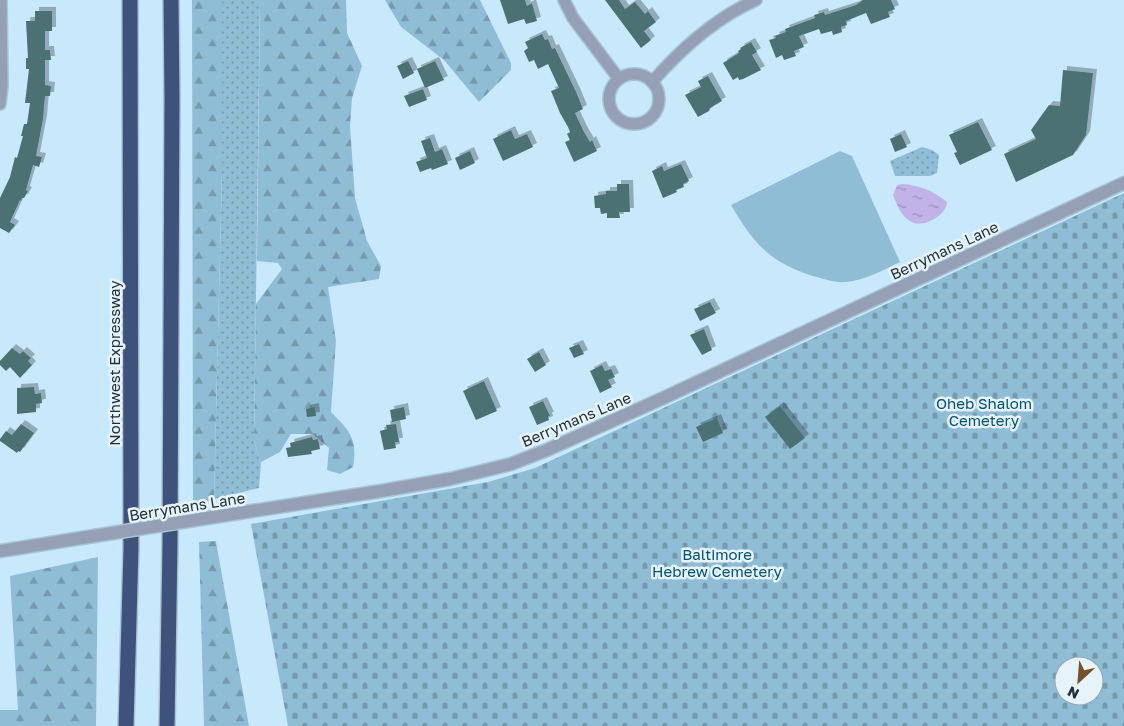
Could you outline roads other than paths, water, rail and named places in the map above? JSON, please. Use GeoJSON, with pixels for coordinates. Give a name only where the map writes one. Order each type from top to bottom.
{"type":"FeatureCollection","features":[{"type":"Feature","properties":{"kind":"highway","name":"Northwest Expressway"},"geometry":{"type":"LineString","coordinates":[[126,726],[131,549],[130,0]]}},
{"type":"Feature","properties":{"kind":"highway"},"geometry":{"type":"LineString","coordinates":[[167,726],[170,544],[171,0]]}},
{"type":"Feature","properties":{"kind":"street"},"geometry":{"type":"LineString","coordinates":[[0,104],[2,86],[1,0]]}},
{"type":"Feature","properties":{"kind":"street"},"geometry":{"type":"LineString","coordinates":[[564,0],[573,18],[619,79]]}},
{"type":"Feature","properties":{"kind":"street"},"geometry":{"type":"LineString","coordinates":[[652,82],[693,41],[730,14],[756,0]]}},
{"type":"Feature","properties":{"kind":"street"},"geometry":{"type":"LineString","coordinates":[[637,74],[652,82],[658,91],[659,101],[654,115],[649,120],[635,124],[621,121],[611,110],[609,93],[612,86],[619,79],[637,74]]}},
{"type":"Feature","properties":{"kind":"street","name":"Berrymans Lane"},"geometry":{"type":"LineString","coordinates":[[0,551],[390,490],[450,479],[511,464],[634,412],[1124,183]]}},
{"type":"Feature","properties":{"kind":"water"},"geometry":{"type":"Polygon","coordinates":[[[903,184],[926,189],[942,198],[947,202],[944,211],[924,223],[919,224],[910,221],[900,211],[893,195],[897,185],[903,184]]]}},
{"type":"Feature","properties":{"kind":"park label","name":"Oheb Shalom Cemetery"},"geometry":{"type":"Point","coordinates":[984,412]}},
{"type":"Feature","properties":{"kind":"park label","name":"Baltimore Hebrew Cemetery"},"geometry":{"type":"Point","coordinates":[717,562]}}]}
